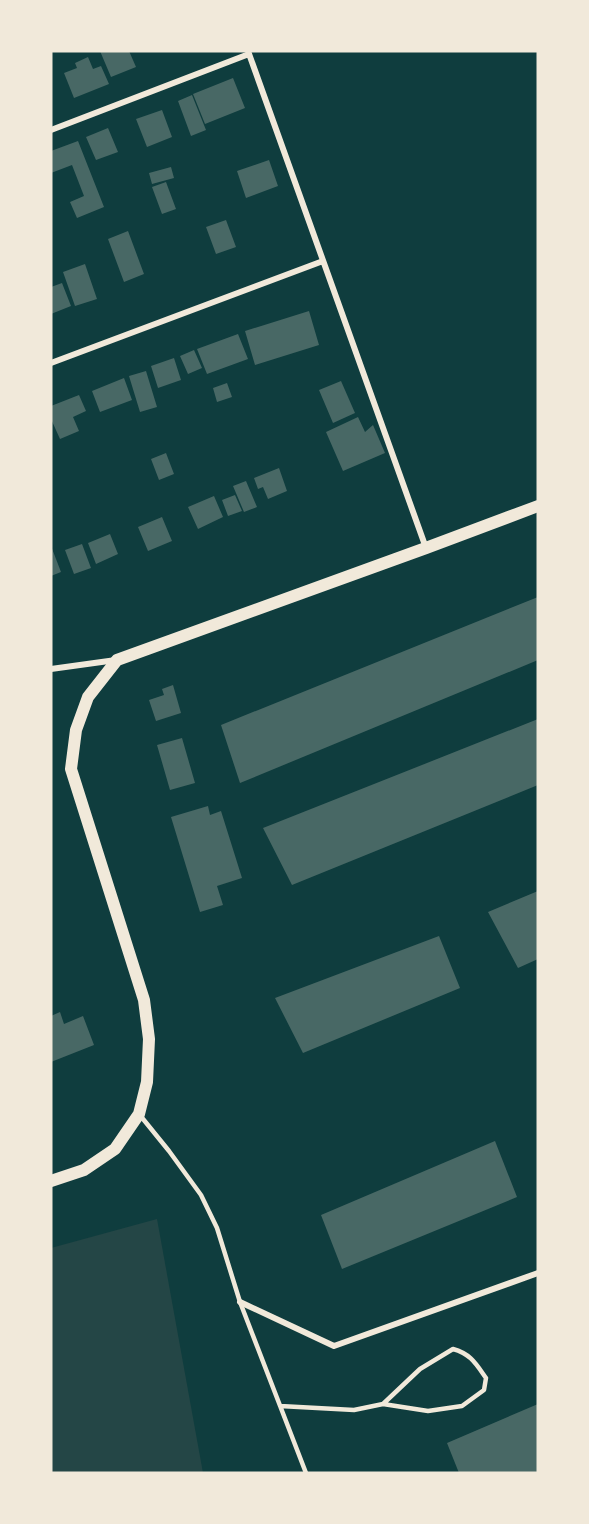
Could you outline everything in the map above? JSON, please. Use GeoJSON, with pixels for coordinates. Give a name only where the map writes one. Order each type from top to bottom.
{"type":"FeatureCollection","features":[{"type":"Feature","properties":{"kind":"main road"},"geometry":{"type":"LineString","coordinates":[[51,1181],[84,1170],[115,1149],[139,1114],[147,1082],[149,1039],[144,1000],[71,769],[76,730],[88,697],[117,660],[538,506]]}},
{"type":"Feature","properties":{"kind":"street"},"geometry":{"type":"LineString","coordinates":[[51,130],[248,53],[426,548]]}},
{"type":"Feature","properties":{"kind":"street"},"geometry":{"type":"LineString","coordinates":[[51,363],[323,261]]}},
{"type":"Feature","properties":{"kind":"street"},"geometry":{"type":"LineString","coordinates":[[51,669],[117,660]]}},
{"type":"Feature","properties":{"kind":"street"},"geometry":{"type":"LineString","coordinates":[[240,1302],[334,1346],[538,1273]]}},
{"type":"Feature","properties":{"kind":"lane"},"geometry":{"type":"LineString","coordinates":[[139,1114],[201,1195],[217,1228],[240,1302],[306,1473]]}},
{"type":"Feature","properties":{"kind":"lane"},"geometry":{"type":"LineString","coordinates":[[280,1406],[354,1410],[383,1404],[428,1411],[462,1406],[483,1390],[486,1378],[465,1352],[453,1349],[420,1369],[383,1404]]}},
{"type":"Feature","properties":{"kind":"shaded area"},"geometry":{"type":"Polygon","coordinates":[[[157,1219],[203,1473],[51,1473],[51,1248],[157,1219]]]}},
{"type":"Feature","properties":{"kind":"building"},"geometry":{"type":"Polygon","coordinates":[[[100,51],[129,51],[136,67],[111,77],[100,51]]]}},
{"type":"Feature","properties":{"kind":"building"},"geometry":{"type":"Polygon","coordinates":[[[88,57],[93,69],[101,66],[109,84],[74,98],[64,73],[77,68],[75,63],[88,57]]]}},
{"type":"Feature","properties":{"kind":"building"},"geometry":{"type":"Polygon","coordinates":[[[233,78],[245,108],[205,124],[193,94],[233,78]]]}},
{"type":"Feature","properties":{"kind":"building"},"geometry":{"type":"Polygon","coordinates":[[[192,95],[206,130],[191,136],[178,101],[192,95]]]}},
{"type":"Feature","properties":{"kind":"building"},"geometry":{"type":"Polygon","coordinates":[[[162,110],[172,137],[147,147],[136,119],[162,110]]]}},
{"type":"Feature","properties":{"kind":"building"},"geometry":{"type":"Polygon","coordinates":[[[108,128],[118,152],[96,160],[86,137],[108,128]]]}},
{"type":"Feature","properties":{"kind":"building"},"geometry":{"type":"Polygon","coordinates":[[[78,141],[104,207],[77,218],[70,202],[84,196],[72,165],[51,173],[51,151],[78,141]]]}},
{"type":"Feature","properties":{"kind":"building"},"geometry":{"type":"Polygon","coordinates":[[[269,160],[278,186],[246,198],[237,171],[269,160]]]}},
{"type":"Feature","properties":{"kind":"building"},"geometry":{"type":"Polygon","coordinates":[[[171,167],[174,178],[152,184],[149,173],[171,167]]]}},
{"type":"Feature","properties":{"kind":"building"},"geometry":{"type":"Polygon","coordinates":[[[166,182],[176,209],[162,214],[152,187],[166,182]]]}},
{"type":"Feature","properties":{"kind":"building"},"geometry":{"type":"Polygon","coordinates":[[[226,220],[236,247],[216,254],[206,227],[226,220]]]}},
{"type":"Feature","properties":{"kind":"building"},"geometry":{"type":"Polygon","coordinates":[[[128,231],[144,274],[124,282],[108,239],[128,231]]]}},
{"type":"Feature","properties":{"kind":"building"},"geometry":{"type":"Polygon","coordinates":[[[85,264],[97,299],[75,306],[63,272],[85,264]]]}},
{"type":"Feature","properties":{"kind":"building"},"geometry":{"type":"Polygon","coordinates":[[[62,283],[71,306],[51,314],[51,287],[62,283]]]}},
{"type":"Feature","properties":{"kind":"building"},"geometry":{"type":"Polygon","coordinates":[[[309,311],[319,345],[255,365],[245,331],[309,311]]]}},
{"type":"Feature","properties":{"kind":"building"},"geometry":{"type":"Polygon","coordinates":[[[238,334],[248,359],[207,374],[197,349],[238,334]]]}},
{"type":"Feature","properties":{"kind":"building"},"geometry":{"type":"Polygon","coordinates":[[[194,350],[202,368],[188,374],[180,356],[194,350]]]}},
{"type":"Feature","properties":{"kind":"building"},"geometry":{"type":"Polygon","coordinates":[[[174,358],[181,380],[158,388],[151,366],[174,358]]]}},
{"type":"Feature","properties":{"kind":"building"},"geometry":{"type":"Polygon","coordinates":[[[146,371],[157,407],[140,412],[129,376],[146,371]]]}},
{"type":"Feature","properties":{"kind":"building"},"geometry":{"type":"Polygon","coordinates":[[[124,378],[132,400],[100,412],[92,391],[124,378]]]}},
{"type":"Feature","properties":{"kind":"building"},"geometry":{"type":"Polygon","coordinates":[[[341,381],[355,413],[333,423],[319,390],[341,381]]]}},
{"type":"Feature","properties":{"kind":"building"},"geometry":{"type":"Polygon","coordinates":[[[227,383],[232,397],[217,402],[213,388],[227,383]]]}},
{"type":"Feature","properties":{"kind":"building"},"geometry":{"type":"Polygon","coordinates":[[[79,395],[86,411],[73,417],[79,431],[60,439],[51,419],[51,406],[79,395]]]}},
{"type":"Feature","properties":{"kind":"building"},"geometry":{"type":"Polygon","coordinates":[[[358,417],[365,432],[373,425],[385,453],[343,471],[326,432],[358,417]]]}},
{"type":"Feature","properties":{"kind":"building"},"geometry":{"type":"Polygon","coordinates":[[[166,453],[174,474],[159,480],[151,459],[166,453]]]}},
{"type":"Feature","properties":{"kind":"building"},"geometry":{"type":"Polygon","coordinates":[[[279,468],[287,491],[268,499],[263,487],[258,489],[254,478],[279,468]]]}},
{"type":"Feature","properties":{"kind":"building"},"geometry":{"type":"Polygon","coordinates":[[[246,481],[257,507],[244,512],[233,486],[246,481]]]}},
{"type":"Feature","properties":{"kind":"building"},"geometry":{"type":"Polygon","coordinates":[[[235,495],[242,511],[228,516],[222,500],[235,495]]]}},
{"type":"Feature","properties":{"kind":"building"},"geometry":{"type":"Polygon","coordinates":[[[214,496],[223,517],[198,529],[188,507],[214,496]]]}},
{"type":"Feature","properties":{"kind":"building"},"geometry":{"type":"Polygon","coordinates":[[[162,517],[172,541],[148,551],[138,527],[162,517]]]}},
{"type":"Feature","properties":{"kind":"building"},"geometry":{"type":"Polygon","coordinates":[[[110,534],[118,554],[96,564],[88,543],[110,534]]]}},
{"type":"Feature","properties":{"kind":"building"},"geometry":{"type":"Polygon","coordinates":[[[82,544],[91,568],[74,574],[65,550],[82,544]]]}},
{"type":"Feature","properties":{"kind":"building"},"geometry":{"type":"Polygon","coordinates":[[[51,546],[61,572],[51,576],[51,546]]]}},
{"type":"Feature","properties":{"kind":"building"},"geometry":{"type":"Polygon","coordinates":[[[538,597],[538,660],[240,783],[221,725],[538,597]]]}},
{"type":"Feature","properties":{"kind":"building"},"geometry":{"type":"Polygon","coordinates":[[[173,685],[181,713],[156,721],[149,700],[164,695],[162,689],[173,685]]]}},
{"type":"Feature","properties":{"kind":"building"},"geometry":{"type":"Polygon","coordinates":[[[538,719],[538,785],[292,885],[263,828],[538,719]]]}},
{"type":"Feature","properties":{"kind":"building"},"geometry":{"type":"Polygon","coordinates":[[[182,738],[195,783],[170,790],[157,745],[182,738]]]}},
{"type":"Feature","properties":{"kind":"building"},"geometry":{"type":"Polygon","coordinates":[[[208,806],[210,815],[221,811],[242,878],[217,886],[223,905],[200,912],[171,817],[208,806]]]}},
{"type":"Feature","properties":{"kind":"building"},"geometry":{"type":"Polygon","coordinates":[[[538,891],[538,959],[518,968],[488,912],[538,891]]]}},
{"type":"Feature","properties":{"kind":"building"},"geometry":{"type":"Polygon","coordinates":[[[439,936],[460,988],[303,1053],[275,998],[439,936]]]}},
{"type":"Feature","properties":{"kind":"building"},"geometry":{"type":"Polygon","coordinates":[[[60,1012],[64,1024],[83,1016],[94,1045],[51,1062],[51,1016],[60,1012]]]}},
{"type":"Feature","properties":{"kind":"building"},"geometry":{"type":"Polygon","coordinates":[[[495,1141],[517,1197],[342,1269],[321,1215],[495,1141]]]}},
{"type":"Feature","properties":{"kind":"building"},"geometry":{"type":"Polygon","coordinates":[[[538,1404],[538,1473],[459,1473],[447,1443],[538,1404]]]}}]}
